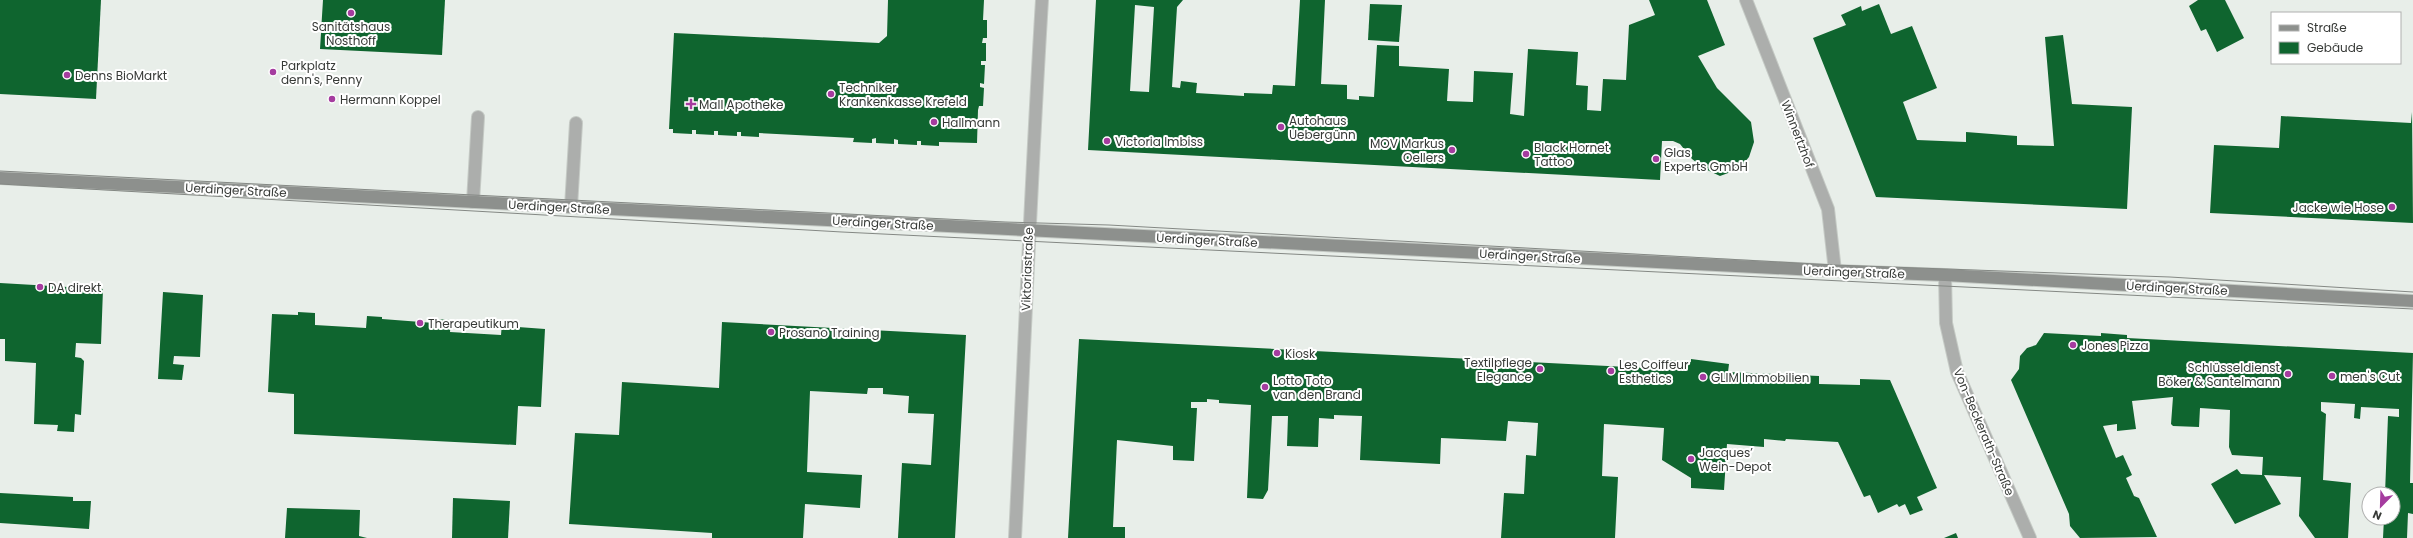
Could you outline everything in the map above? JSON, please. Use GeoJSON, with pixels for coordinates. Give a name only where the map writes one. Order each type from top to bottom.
{"type":"FeatureCollection","features":[{"type":"Feature","properties":{"kind":"main road","name":"Uerdinger Straße"},"geometry":{"type":"LineString","coordinates":[[0,178],[1835,272],[1945,275],[2413,302]]}},
{"type":"Feature","properties":{"kind":"street","name":"Viktoriastraße"},"geometry":{"type":"LineString","coordinates":[[1015,538],[1025,348],[1028,230],[1042,0]]}},
{"type":"Feature","properties":{"kind":"street","name":"Winnertzhof"},"geometry":{"type":"LineString","coordinates":[[1746,0],[1828,209],[1835,272]]}},
{"type":"Feature","properties":{"kind":"street"},"geometry":{"type":"LineString","coordinates":[[473,202],[478,117]]}},
{"type":"Feature","properties":{"kind":"street"},"geometry":{"type":"LineString","coordinates":[[571,207],[576,123]]}},
{"type":"Feature","properties":{"kind":"street","name":"Von-Beckerath-Straße"},"geometry":{"type":"LineString","coordinates":[[1945,275],[1946,323],[1957,372],[2030,538]]}},
{"type":"Feature","properties":{"kind":"building"},"geometry":{"type":"Polygon","coordinates":[[[0,0],[101,0],[96,99],[0,94],[0,0]]]}},
{"type":"Feature","properties":{"kind":"building"},"geometry":{"type":"Polygon","coordinates":[[[323,0],[445,0],[442,55],[320,49],[323,0]]]}},
{"type":"Feature","properties":{"kind":"building"},"geometry":{"type":"Polygon","coordinates":[[[888,0],[984,0],[983,20],[987,20],[987,38],[983,38],[982,43],[986,43],[986,61],[981,61],[981,65],[985,65],[984,84],[980,83],[980,87],[984,88],[983,106],[979,106],[978,110],[977,143],[939,142],[939,146],[921,145],[921,141],[917,141],[917,145],[898,144],[898,140],[894,139],[894,144],[876,143],[876,138],[872,139],[872,143],[853,142],[854,138],[759,133],[759,137],[741,136],[741,132],[737,132],[737,136],[718,135],[718,131],[714,131],[714,135],[696,134],[696,130],[692,130],[692,134],[673,133],[673,129],[669,129],[674,33],[879,43],[887,36],[888,0]]]}},
{"type":"Feature","properties":{"kind":"building"},"geometry":{"type":"Polygon","coordinates":[[[1096,0],[1183,0],[1177,7],[1172,87],[1180,88],[1181,81],[1197,83],[1196,93],[1244,96],[1244,93],[1272,94],[1273,85],[1295,86],[1300,0],[1325,0],[1321,84],[1347,85],[1347,99],[1359,100],[1359,96],[1374,97],[1377,45],[1399,46],[1399,66],[1449,69],[1447,101],[1473,102],[1474,71],[1513,73],[1510,114],[1524,116],[1528,49],[1578,52],[1576,85],[1588,86],[1587,110],[1601,111],[1603,79],[1626,80],[1629,25],[1655,15],[1649,0],[1707,0],[1725,45],[1698,56],[1717,88],[1751,122],[1754,142],[1749,157],[1739,169],[1720,176],[1705,169],[1692,159],[1680,144],[1673,141],[1662,141],[1660,180],[1088,150],[1096,0]],[[1135,5],[1130,91],[1149,92],[1154,7],[1135,5]]]}},
{"type":"Feature","properties":{"kind":"building"},"geometry":{"type":"Polygon","coordinates":[[[2198,0],[2225,0],[2244,38],[2217,52],[2206,29],[2201,31],[2189,6],[2198,0]]]}},
{"type":"Feature","properties":{"kind":"building"},"geometry":{"type":"Polygon","coordinates":[[[1370,4],[1402,5],[1399,42],[1368,40],[1370,4]]]}},
{"type":"Feature","properties":{"kind":"building"},"geometry":{"type":"Polygon","coordinates":[[[1879,4],[1891,34],[1912,26],[1937,88],[1903,102],[1917,140],[1966,142],[1966,132],[2017,136],[2017,145],[2054,146],[2045,37],[2063,35],[2072,104],[2132,107],[2127,209],[1876,197],[1813,38],[1846,25],[1841,15],[1861,6],[1862,11],[1879,4]]]}},
{"type":"Feature","properties":{"kind":"building"},"geometry":{"type":"Polygon","coordinates":[[[2412,112],[2413,223],[2210,213],[2214,145],[2279,148],[2281,116],[2411,123],[2412,112]]]}},
{"type":"Feature","properties":{"kind":"building"},"geometry":{"type":"Polygon","coordinates":[[[0,283],[103,289],[101,344],[76,343],[75,357],[81,358],[84,361],[81,415],[75,414],[74,432],[57,431],[58,425],[34,424],[36,363],[5,361],[5,339],[0,339],[0,283]]]}},
{"type":"Feature","properties":{"kind":"building"},"geometry":{"type":"Polygon","coordinates":[[[163,292],[203,295],[200,357],[174,356],[173,364],[184,365],[182,380],[158,379],[163,292]]]}},
{"type":"Feature","properties":{"kind":"building"},"geometry":{"type":"Polygon","coordinates":[[[298,312],[315,313],[315,325],[366,328],[367,316],[382,317],[382,319],[434,323],[434,319],[451,320],[450,332],[501,335],[502,323],[518,324],[518,327],[545,329],[541,407],[518,406],[516,445],[294,434],[294,394],[268,392],[272,314],[298,315],[298,312]]]}},
{"type":"Feature","properties":{"kind":"building"},"geometry":{"type":"Polygon","coordinates":[[[722,322],[966,335],[955,538],[898,538],[902,463],[931,465],[934,414],[908,413],[909,396],[883,394],[883,388],[868,388],[867,394],[810,391],[807,472],[862,475],[860,508],[805,504],[803,538],[712,538],[712,533],[569,524],[575,433],[619,435],[622,382],[719,388],[722,322]]]}},
{"type":"Feature","properties":{"kind":"building"},"geometry":{"type":"Polygon","coordinates":[[[2044,333],[2101,336],[2101,333],[2127,335],[2127,338],[2413,353],[2410,483],[2413,483],[2413,514],[2408,513],[2407,538],[2383,538],[2384,526],[2401,526],[2401,486],[2385,486],[2388,416],[2399,417],[2399,409],[2361,407],[2360,419],[2354,418],[2355,404],[2321,402],[2321,411],[2326,414],[2323,480],[2351,483],[2348,538],[2315,538],[2299,516],[2301,477],[2264,475],[2281,504],[2235,524],[2211,484],[2237,469],[2241,474],[2262,475],[2263,457],[2232,455],[2229,447],[2230,410],[2200,408],[2199,427],[2173,426],[2171,424],[2173,397],[2132,401],[2136,429],[2117,431],[2117,424],[2103,426],[2116,458],[2123,455],[2132,475],[2126,478],[2134,496],[2139,498],[2157,537],[2080,538],[2070,526],[2069,514],[2011,380],[2019,369],[2020,356],[2027,348],[2036,345],[2044,333]]]}},
{"type":"Feature","properties":{"kind":"building"},"geometry":{"type":"Polygon","coordinates":[[[1079,339],[1667,369],[1668,360],[1691,362],[1691,359],[1729,364],[1728,372],[1819,376],[1819,384],[1860,385],[1860,379],[1890,380],[1937,488],[1917,497],[1923,510],[1910,515],[1905,504],[1899,507],[1897,504],[1878,513],[1870,495],[1864,497],[1838,442],[1764,439],[1764,447],[1727,444],[1724,490],[1691,488],[1691,478],[1662,460],[1664,428],[1604,424],[1602,476],[1618,477],[1615,538],[1501,538],[1504,493],[1524,494],[1526,455],[1536,456],[1538,423],[1508,421],[1506,441],[1441,438],[1440,464],[1360,460],[1362,416],[1334,415],[1334,419],[1319,418],[1318,447],[1287,446],[1288,416],[1272,416],[1268,490],[1263,499],[1247,498],[1251,405],[1219,403],[1219,400],[1207,399],[1207,402],[1191,402],[1191,408],[1197,408],[1194,461],[1173,460],[1173,446],[1117,440],[1113,527],[1125,527],[1125,538],[1068,538],[1079,339]]]}},
{"type":"Feature","properties":{"kind":"building"},"geometry":{"type":"Polygon","coordinates":[[[0,493],[73,497],[73,501],[91,501],[89,529],[0,523],[0,493]]]}},
{"type":"Feature","properties":{"kind":"building"},"geometry":{"type":"Polygon","coordinates":[[[453,498],[510,501],[508,538],[452,538],[453,498]]]}},
{"type":"Feature","properties":{"kind":"building"},"geometry":{"type":"Polygon","coordinates":[[[287,508],[360,510],[359,536],[367,538],[285,538],[287,508]]]}},
{"type":"Feature","properties":{"kind":"building"},"geometry":{"type":"Polygon","coordinates":[[[1956,533],[1958,538],[1944,538],[1956,533]]]}},
{"type":"Feature","properties":{"kind":"tram line"},"geometry":{"type":"LineString","coordinates":[[0,171],[1005,222],[1109,225],[1834,265],[2170,277],[2413,292]]}},
{"type":"Feature","properties":{"kind":"tram line"},"geometry":{"type":"LineString","coordinates":[[0,184],[842,232],[2413,309]]}},
{"type":"Feature","properties":{"kind":"place","name":"Sanitätshaus Nosthoff"},"geometry":{"type":"Point","coordinates":[351,13]}},
{"type":"Feature","properties":{"kind":"place","name":"Parkplatz denn's, Penny"},"geometry":{"type":"Point","coordinates":[273,72]}},
{"type":"Feature","properties":{"kind":"place","name":"Denns BioMarkt"},"geometry":{"type":"Point","coordinates":[67,75]}},
{"type":"Feature","properties":{"kind":"place","name":"Techniker Krankenkasse Krefeld"},"geometry":{"type":"Point","coordinates":[831,94]}},
{"type":"Feature","properties":{"kind":"place","name":"Hermann Koppel"},"geometry":{"type":"Point","coordinates":[332,99]}},
{"type":"Feature","properties":{"kind":"place","name":"Mall Apotheke"},"geometry":{"type":"Point","coordinates":[691,104]}},
{"type":"Feature","properties":{"kind":"place","name":"Hallmann"},"geometry":{"type":"Point","coordinates":[934,122]}},
{"type":"Feature","properties":{"kind":"place","name":"Autohaus Uebergünn"},"geometry":{"type":"Point","coordinates":[1281,127]}},
{"type":"Feature","properties":{"kind":"place","name":"Victoria Imbiss"},"geometry":{"type":"Point","coordinates":[1107,141]}},
{"type":"Feature","properties":{"kind":"place","name":"MOV Markus Oellers"},"geometry":{"type":"Point","coordinates":[1452,150]}},
{"type":"Feature","properties":{"kind":"place","name":"Black Hornet Tattoo"},"geometry":{"type":"Point","coordinates":[1526,154]}},
{"type":"Feature","properties":{"kind":"place","name":"Glas Experts GmbH"},"geometry":{"type":"Point","coordinates":[1656,159]}},
{"type":"Feature","properties":{"kind":"place","name":"Jacke wie Hose"},"geometry":{"type":"Point","coordinates":[2392,207]}},
{"type":"Feature","properties":{"kind":"place","name":"DA direkt"},"geometry":{"type":"Point","coordinates":[40,287]}},
{"type":"Feature","properties":{"kind":"place","name":"Therapeutikum"},"geometry":{"type":"Point","coordinates":[420,323]}},
{"type":"Feature","properties":{"kind":"place","name":"Prosano Training"},"geometry":{"type":"Point","coordinates":[771,332]}},
{"type":"Feature","properties":{"kind":"place","name":"Jones Pizza"},"geometry":{"type":"Point","coordinates":[2073,345]}},
{"type":"Feature","properties":{"kind":"place","name":"Kiosk"},"geometry":{"type":"Point","coordinates":[1277,353]}},
{"type":"Feature","properties":{"kind":"place","name":"Textilpflege Elegance"},"geometry":{"type":"Point","coordinates":[1540,369]}},
{"type":"Feature","properties":{"kind":"place","name":"Les Coiffeur Esthetics"},"geometry":{"type":"Point","coordinates":[1611,371]}},
{"type":"Feature","properties":{"kind":"place","name":"Schlüsseldienst Böker & Santelmann"},"geometry":{"type":"Point","coordinates":[2288,374]}},
{"type":"Feature","properties":{"kind":"place","name":"men's Cut"},"geometry":{"type":"Point","coordinates":[2332,376]}},
{"type":"Feature","properties":{"kind":"place","name":"GLIM Immobilien"},"geometry":{"type":"Point","coordinates":[1703,377]}},
{"type":"Feature","properties":{"kind":"place","name":"Lotto Toto van den Brand"},"geometry":{"type":"Point","coordinates":[1265,387]}},
{"type":"Feature","properties":{"kind":"place","name":"Jacques’ Wein-Depot"},"geometry":{"type":"Point","coordinates":[1691,459]}}]}
